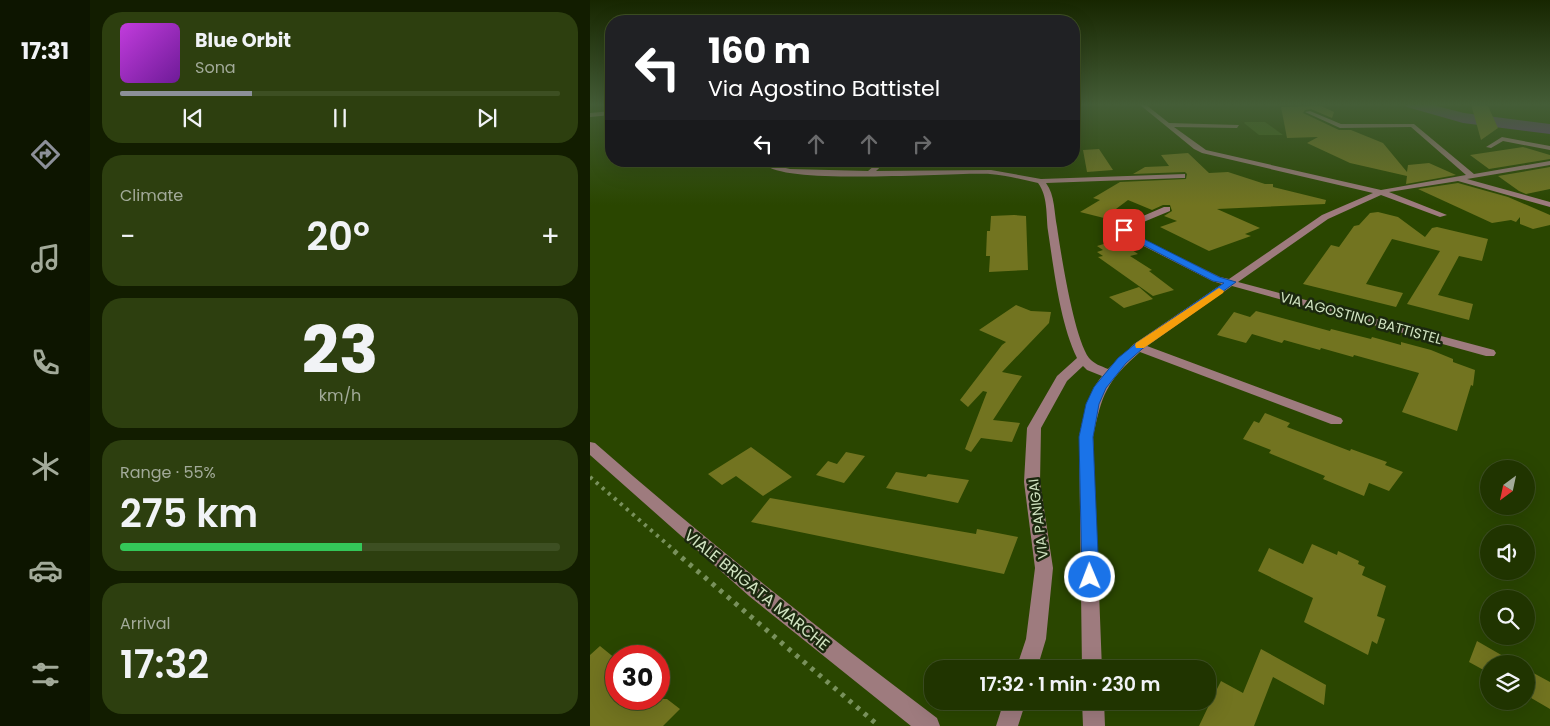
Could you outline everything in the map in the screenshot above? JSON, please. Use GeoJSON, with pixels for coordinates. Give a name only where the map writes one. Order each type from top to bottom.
{"type":"FeatureCollection","features":[{"type":"Feature","properties":{"kind":"street"},"geometry":{"type":"LineString","coordinates":[[1185,138],[1196,148],[1213,154],[1381,192],[1443,215]]}},
{"type":"Feature","properties":{"kind":"street"},"geometry":{"type":"LineString","coordinates":[[1427,138],[1472,176]]}},
{"type":"Feature","properties":{"kind":"street"},"geometry":{"type":"LineString","coordinates":[[1489,147],[1502,139],[1550,148]]}},
{"type":"Feature","properties":{"kind":"street"},"geometry":{"type":"LineString","coordinates":[[1092,660],[1086,437],[1092,404],[1109,374],[1138,347],[1325,217],[1381,192],[1548,165]]}},
{"type":"Feature","properties":{"kind":"street"},"geometry":{"type":"LineString","coordinates":[[771,167],[790,171],[869,174],[991,172],[1041,181],[1182,176]]}},
{"type":"Feature","properties":{"kind":"street"},"geometry":{"type":"LineString","coordinates":[[869,174],[877,167]]}},
{"type":"Feature","properties":{"kind":"street"},"geometry":{"type":"LineString","coordinates":[[1456,179],[1550,204]]}},
{"type":"Feature","properties":{"kind":"street"},"geometry":{"type":"LineString","coordinates":[[1041,181],[1048,191],[1051,225],[1078,350],[1091,367],[1109,374]]}},
{"type":"Feature","properties":{"kind":"street","name":"VIA AGOSTINO BATTISTEL"},"geometry":{"type":"LineString","coordinates":[[1167,209],[1125,227],[1125,233],[1216,279],[1490,353]]}},
{"type":"Feature","properties":{"kind":"street"},"geometry":{"type":"LineString","coordinates":[[1138,347],[1336,421]]}},
{"type":"Feature","properties":{"kind":"street","name":"VIA PANIGAI"},"geometry":{"type":"LineString","coordinates":[[1029,660],[1036,639],[1044,568],[1032,482],[1034,428],[1062,379],[1083,359]]}},
{"type":"Feature","properties":{"kind":"street","name":"VIALE BRIGATA MARCHE"},"geometry":{"type":"LineString","coordinates":[[590,447],[694,540],[781,611],[929,726]]}},
{"type":"Feature","properties":{"kind":"street"},"geometry":{"type":"LineString","coordinates":[[1007,726],[1012,710]]}},
{"type":"Feature","properties":{"kind":"street"},"geometry":{"type":"LineString","coordinates":[[1093,710],[1094,726]]}},
{"type":"Feature","properties":{"kind":"path"},"geometry":{"type":"LineString","coordinates":[[590,477],[621,506],[879,726]]}},
{"type":"Feature","properties":{"kind":"building"},"geometry":{"type":"Polygon","coordinates":[[[1316,138],[1370,138],[1383,143],[1407,172],[1408,165],[1429,163],[1456,175],[1406,184],[1407,176],[1350,163],[1307,143],[1316,138]]]}},
{"type":"Feature","properties":{"kind":"building"},"geometry":{"type":"Polygon","coordinates":[[[1523,147],[1550,155],[1550,159],[1489,169],[1470,155],[1523,147]]]}},
{"type":"Feature","properties":{"kind":"building"},"geometry":{"type":"Polygon","coordinates":[[[1099,149],[1113,170],[1087,172],[1083,150],[1099,149]]]}},
{"type":"Feature","properties":{"kind":"building"},"geometry":{"type":"Polygon","coordinates":[[[1188,153],[1209,173],[1228,172],[1265,184],[1273,184],[1273,187],[1326,200],[1325,204],[1217,209],[1260,228],[1245,234],[1251,236],[1209,251],[1160,227],[1177,221],[1164,216],[1172,211],[1170,205],[1163,205],[1152,210],[1128,200],[1104,218],[1080,212],[1100,200],[1093,198],[1120,182],[1186,179],[1187,174],[1185,172],[1133,174],[1145,167],[1169,166],[1161,155],[1188,153]]]}},
{"type":"Feature","properties":{"kind":"building"},"geometry":{"type":"Polygon","coordinates":[[[1550,167],[1550,189],[1526,194],[1498,176],[1550,167]]]}},
{"type":"Feature","properties":{"kind":"building"},"geometry":{"type":"Polygon","coordinates":[[[1458,183],[1508,197],[1550,215],[1550,225],[1533,229],[1520,224],[1520,217],[1516,222],[1511,220],[1492,223],[1418,189],[1458,183]]]}},
{"type":"Feature","properties":{"kind":"building"},"geometry":{"type":"Polygon","coordinates":[[[1378,212],[1398,217],[1425,237],[1432,228],[1437,227],[1488,239],[1482,261],[1459,256],[1438,295],[1473,304],[1469,320],[1407,304],[1440,251],[1392,239],[1366,284],[1403,293],[1396,307],[1303,284],[1331,245],[1339,247],[1354,226],[1359,225],[1370,213],[1378,212]]]}},
{"type":"Feature","properties":{"kind":"building"},"geometry":{"type":"Polygon","coordinates":[[[991,216],[1026,216],[1028,270],[989,272],[990,256],[986,256],[987,231],[990,231],[991,216]]]}},
{"type":"Feature","properties":{"kind":"building"},"geometry":{"type":"Polygon","coordinates":[[[1117,240],[1138,254],[1130,256],[1152,270],[1149,271],[1174,290],[1153,296],[1098,257],[1103,256],[1097,252],[1103,250],[1097,246],[1117,240]]]}},
{"type":"Feature","properties":{"kind":"building"},"geometry":{"type":"Polygon","coordinates":[[[1139,287],[1153,299],[1124,308],[1109,297],[1139,287]]]}},
{"type":"Feature","properties":{"kind":"building"},"geometry":{"type":"Polygon","coordinates":[[[1016,305],[1031,311],[1051,312],[1049,323],[1002,372],[1022,376],[993,420],[1020,423],[1012,442],[981,438],[971,452],[965,449],[987,392],[983,391],[968,407],[960,400],[1006,342],[979,330],[1016,305]]]}},
{"type":"Feature","properties":{"kind":"building"},"geometry":{"type":"Polygon","coordinates":[[[1256,311],[1330,331],[1331,329],[1371,339],[1372,337],[1401,345],[1401,342],[1431,350],[1453,359],[1453,362],[1475,370],[1473,386],[1471,385],[1457,431],[1402,412],[1419,373],[1354,355],[1353,357],[1321,348],[1320,350],[1284,340],[1282,343],[1252,334],[1246,343],[1217,335],[1234,312],[1250,317],[1256,311]]]}},
{"type":"Feature","properties":{"kind":"building"},"geometry":{"type":"Polygon","coordinates":[[[1265,413],[1290,423],[1287,427],[1350,451],[1351,449],[1387,462],[1385,465],[1403,472],[1389,491],[1369,483],[1364,496],[1323,479],[1325,476],[1269,453],[1271,450],[1243,439],[1254,421],[1259,423],[1265,413]]]}},
{"type":"Feature","properties":{"kind":"building"},"geometry":{"type":"Polygon","coordinates":[[[751,447],[792,477],[763,496],[736,476],[722,485],[708,474],[751,447]]]}},
{"type":"Feature","properties":{"kind":"building"},"geometry":{"type":"Polygon","coordinates":[[[846,452],[865,456],[844,483],[816,475],[828,461],[837,464],[846,452]]]}},
{"type":"Feature","properties":{"kind":"building"},"geometry":{"type":"Polygon","coordinates":[[[896,472],[926,477],[928,474],[969,480],[958,503],[886,488],[896,472]]]}},
{"type":"Feature","properties":{"kind":"building"},"geometry":{"type":"Polygon","coordinates":[[[770,498],[976,534],[977,529],[1018,537],[1004,574],[751,522],[770,498]]]}},
{"type":"Feature","properties":{"kind":"building"},"geometry":{"type":"Polygon","coordinates":[[[1312,544],[1337,555],[1338,551],[1359,561],[1358,564],[1365,567],[1362,575],[1386,586],[1377,616],[1385,619],[1377,644],[1372,641],[1368,655],[1304,622],[1313,598],[1258,571],[1269,548],[1303,564],[1312,544]]]}},
{"type":"Feature","properties":{"kind":"building"},"geometry":{"type":"Polygon","coordinates":[[[1477,641],[1480,645],[1484,645],[1501,655],[1480,655],[1480,668],[1469,662],[1477,641]]]}},
{"type":"Feature","properties":{"kind":"building"},"geometry":{"type":"Polygon","coordinates":[[[600,646],[605,650],[605,710],[670,710],[670,701],[680,709],[663,726],[590,726],[590,655],[600,646]]]}},
{"type":"Feature","properties":{"kind":"building"},"geometry":{"type":"Polygon","coordinates":[[[1261,649],[1326,685],[1324,705],[1273,677],[1254,726],[1199,726],[1207,710],[1216,710],[1216,688],[1221,681],[1243,693],[1261,649]]]}},
{"type":"Feature","properties":{"kind":"building"},"geometry":{"type":"Polygon","coordinates":[[[1535,674],[1550,682],[1550,709],[1535,700],[1535,674]]]}},
{"type":"Feature","properties":{"kind":"slow traffic"},"geometry":{"type":"LineString","coordinates":[[1140,345],[1219,291]]}},
{"type":"Feature","properties":{"kind":"route"},"geometry":{"type":"LineString","coordinates":[[1090,577],[1086,437],[1092,404],[1100,387],[1122,360],[1138,347],[1232,282],[1216,279],[1125,233],[1124,230]]}}]}
